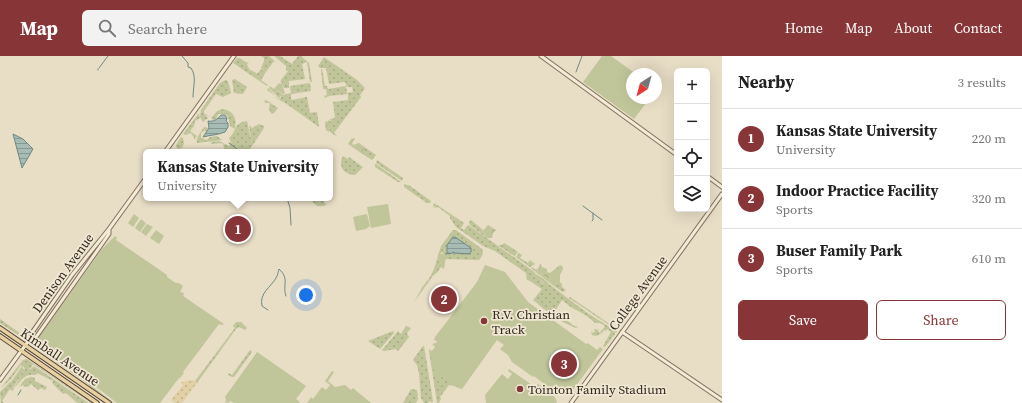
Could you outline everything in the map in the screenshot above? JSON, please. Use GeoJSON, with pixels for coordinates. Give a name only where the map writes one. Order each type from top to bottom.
{"type":"FeatureCollection","features":[{"type":"Feature","properties":{"kind":"main road","name":"Kimball Avenue"},"geometry":{"type":"LineString","coordinates":[[0,328],[109,403]]}},
{"type":"Feature","properties":{"kind":"main road","name":"Kimball Avenue"},"geometry":{"type":"LineString","coordinates":[[0,336],[97,403]]}},
{"type":"Feature","properties":{"kind":"street"},"geometry":{"type":"LineString","coordinates":[[167,149],[234,56]]}},
{"type":"Feature","properties":{"kind":"street"},"geometry":{"type":"LineString","coordinates":[[541,56],[674,153]]}},
{"type":"Feature","properties":{"kind":"street"},"geometry":{"type":"LineString","coordinates":[[710,178],[722,187]]}},
{"type":"Feature","properties":{"kind":"street","name":"Denison Avenue"},"geometry":{"type":"LineString","coordinates":[[0,380],[26,346],[29,337],[87,255],[109,229],[143,182]]}},
{"type":"Feature","properties":{"kind":"street","name":"College Avenue"},"geometry":{"type":"LineString","coordinates":[[571,403],[722,194]]}},
{"type":"Feature","properties":{"kind":"street"},"geometry":{"type":"LineString","coordinates":[[28,342],[34,340],[109,234],[109,229]]}},
{"type":"Feature","properties":{"kind":"street"},"geometry":{"type":"LineString","coordinates":[[622,332],[722,400]]}},
{"type":"Feature","properties":{"kind":"green space"},"geometry":{"type":"Polygon","coordinates":[[[261,56],[269,56],[277,63],[274,61],[266,72],[261,68],[264,58],[261,56]]]}},
{"type":"Feature","properties":{"kind":"green space"},"geometry":{"type":"Polygon","coordinates":[[[274,56],[280,56],[292,64],[298,56],[302,56],[309,63],[312,82],[310,82],[307,62],[302,64],[305,79],[289,81],[289,88],[284,88],[281,80],[288,71],[286,70],[286,66],[274,56]]]}},
{"type":"Feature","properties":{"kind":"green space"},"geometry":{"type":"Polygon","coordinates":[[[602,56],[611,56],[628,68],[626,68],[626,104],[645,104],[634,119],[583,82],[602,56]]]}},
{"type":"Feature","properties":{"kind":"green space"},"geometry":{"type":"Polygon","coordinates":[[[324,57],[357,80],[365,88],[360,95],[361,97],[334,133],[338,137],[330,132],[329,128],[329,132],[326,130],[325,123],[326,121],[328,122],[328,120],[331,122],[330,119],[335,118],[333,102],[348,100],[348,94],[329,96],[325,98],[324,96],[327,95],[326,89],[323,89],[321,69],[325,86],[327,86],[328,89],[346,86],[347,93],[353,92],[352,87],[347,87],[345,82],[329,84],[326,68],[320,68],[318,66],[324,57]]]}},
{"type":"Feature","properties":{"kind":"green space"},"geometry":{"type":"Polygon","coordinates":[[[237,58],[240,58],[247,63],[249,61],[247,65],[250,70],[257,74],[261,69],[266,72],[261,80],[268,85],[267,86],[233,63],[237,58]]]}},
{"type":"Feature","properties":{"kind":"green space"},"geometry":{"type":"Polygon","coordinates":[[[235,79],[247,87],[243,94],[234,93],[232,80],[235,79]]]}},
{"type":"Feature","properties":{"kind":"green space"},"geometry":{"type":"Polygon","coordinates":[[[225,80],[228,81],[231,93],[223,97],[216,94],[204,111],[204,115],[205,112],[205,114],[211,117],[205,115],[208,118],[203,122],[200,117],[201,110],[220,83],[225,80]]]}},
{"type":"Feature","properties":{"kind":"green space"},"geometry":{"type":"Polygon","coordinates":[[[282,82],[285,94],[277,90],[275,94],[269,88],[270,86],[274,89],[279,83],[280,84],[282,82]]]}},
{"type":"Feature","properties":{"kind":"green space"},"geometry":{"type":"Polygon","coordinates":[[[310,83],[311,91],[291,94],[291,99],[307,97],[310,113],[317,112],[319,127],[280,99],[282,95],[279,98],[275,94],[277,90],[283,95],[291,93],[290,86],[310,83]]]}},
{"type":"Feature","properties":{"kind":"green space"},"geometry":{"type":"Polygon","coordinates":[[[268,88],[275,96],[267,90],[268,88]]]}},
{"type":"Feature","properties":{"kind":"green space"},"geometry":{"type":"Polygon","coordinates":[[[266,100],[278,108],[274,113],[272,114],[270,111],[270,103],[266,103],[264,101],[266,100]]]}},
{"type":"Feature","properties":{"kind":"green space"},"geometry":{"type":"Polygon","coordinates":[[[223,109],[227,110],[234,116],[236,122],[235,129],[230,126],[226,114],[218,114],[216,119],[213,120],[211,118],[217,111],[223,109]]]}},
{"type":"Feature","properties":{"kind":"green space"},"geometry":{"type":"Polygon","coordinates":[[[199,113],[200,118],[195,121],[194,126],[190,131],[197,136],[195,138],[196,141],[191,133],[185,135],[183,134],[199,113]]]}},
{"type":"Feature","properties":{"kind":"green space"},"geometry":{"type":"Polygon","coordinates":[[[247,121],[252,144],[249,125],[252,128],[259,124],[264,126],[250,149],[224,149],[223,143],[229,146],[231,142],[229,138],[240,123],[247,121]]]}},
{"type":"Feature","properties":{"kind":"green space"},"geometry":{"type":"Polygon","coordinates":[[[204,127],[208,128],[206,133],[205,130],[201,133],[201,138],[207,140],[210,137],[217,136],[222,140],[197,143],[198,137],[204,127]]]}},
{"type":"Feature","properties":{"kind":"green space"},"geometry":{"type":"Polygon","coordinates":[[[181,137],[183,138],[184,143],[182,148],[177,149],[176,145],[181,137]]]}},
{"type":"Feature","properties":{"kind":"green space"},"geometry":{"type":"Polygon","coordinates":[[[351,139],[355,139],[352,142],[353,145],[359,143],[366,148],[361,153],[348,144],[351,139]]]}},
{"type":"Feature","properties":{"kind":"green space"},"geometry":{"type":"Polygon","coordinates":[[[219,141],[223,143],[211,144],[211,142],[219,141]]]}},
{"type":"Feature","properties":{"kind":"green space"},"geometry":{"type":"Polygon","coordinates":[[[366,148],[376,155],[372,160],[361,153],[366,148]]]}},
{"type":"Feature","properties":{"kind":"green space"},"geometry":{"type":"Polygon","coordinates":[[[343,156],[348,159],[349,157],[363,167],[355,175],[348,174],[343,170],[341,164],[343,156]]]}},
{"type":"Feature","properties":{"kind":"green space"},"geometry":{"type":"Polygon","coordinates":[[[377,160],[403,178],[402,181],[376,163],[377,160]]]}},
{"type":"Feature","properties":{"kind":"green space"},"geometry":{"type":"Polygon","coordinates":[[[375,164],[401,182],[398,182],[375,167],[375,164]]]}},
{"type":"Feature","properties":{"kind":"green space"},"geometry":{"type":"Polygon","coordinates":[[[404,184],[410,186],[431,201],[430,203],[427,203],[404,187],[404,184]]]}},
{"type":"Feature","properties":{"kind":"green space"},"geometry":{"type":"Polygon","coordinates":[[[324,201],[326,205],[321,206],[313,202],[324,201]]]}},
{"type":"Feature","properties":{"kind":"green space"},"geometry":{"type":"Polygon","coordinates":[[[388,204],[391,224],[371,228],[367,207],[388,204]]]}},
{"type":"Feature","properties":{"kind":"green space"},"geometry":{"type":"Polygon","coordinates":[[[436,204],[464,223],[461,228],[464,230],[468,225],[470,226],[535,272],[533,276],[541,280],[543,284],[546,281],[586,312],[614,330],[612,327],[569,298],[570,297],[617,329],[617,332],[615,333],[613,330],[615,334],[604,347],[603,346],[611,332],[607,329],[596,336],[592,335],[591,331],[593,333],[595,331],[594,329],[599,330],[598,331],[600,333],[600,330],[602,331],[605,326],[600,323],[595,323],[586,315],[572,308],[562,300],[555,311],[574,326],[578,327],[576,328],[570,326],[553,316],[533,300],[542,289],[527,280],[526,273],[495,251],[483,246],[456,227],[450,216],[438,207],[435,208],[436,204]]]}},
{"type":"Feature","properties":{"kind":"green space"},"geometry":{"type":"Polygon","coordinates":[[[134,214],[139,218],[133,227],[128,223],[134,214]]]}},
{"type":"Feature","properties":{"kind":"green space"},"geometry":{"type":"Polygon","coordinates":[[[367,214],[370,226],[366,229],[356,231],[353,217],[367,214]]]}},
{"type":"Feature","properties":{"kind":"green space"},"geometry":{"type":"Polygon","coordinates":[[[141,219],[146,223],[140,232],[135,228],[141,219]]]}},
{"type":"Feature","properties":{"kind":"green space"},"geometry":{"type":"Polygon","coordinates":[[[471,220],[483,230],[482,232],[485,233],[486,237],[470,225],[469,222],[471,220]]]}},
{"type":"Feature","properties":{"kind":"green space"},"geometry":{"type":"Polygon","coordinates":[[[147,224],[153,227],[146,236],[141,232],[147,224]]]}},
{"type":"Feature","properties":{"kind":"green space"},"geometry":{"type":"Polygon","coordinates":[[[488,225],[496,230],[493,233],[492,238],[486,237],[485,233],[482,232],[488,225]]]}},
{"type":"Feature","properties":{"kind":"green space"},"geometry":{"type":"Polygon","coordinates":[[[156,230],[164,236],[159,244],[150,238],[156,230]]]}},
{"type":"Feature","properties":{"kind":"green space"},"geometry":{"type":"Polygon","coordinates":[[[453,230],[456,230],[482,249],[482,256],[479,260],[446,259],[442,252],[438,260],[441,267],[414,302],[434,269],[441,246],[453,230]]]}},
{"type":"Feature","properties":{"kind":"green space"},"geometry":{"type":"Polygon","coordinates":[[[115,236],[117,238],[116,240],[167,275],[167,277],[183,286],[180,292],[184,293],[183,296],[224,324],[219,324],[183,372],[184,373],[160,403],[117,403],[86,379],[34,344],[102,249],[115,236]]]}},
{"type":"Feature","properties":{"kind":"green space"},"geometry":{"type":"Polygon","coordinates":[[[504,243],[518,252],[515,256],[498,245],[502,245],[504,243]]]}},
{"type":"Feature","properties":{"kind":"green space"},"geometry":{"type":"Polygon","coordinates":[[[519,253],[522,255],[520,258],[528,263],[530,260],[535,264],[530,267],[515,257],[519,253]]]}},
{"type":"Feature","properties":{"kind":"green space"},"geometry":{"type":"Polygon","coordinates":[[[440,254],[443,254],[446,257],[444,269],[438,261],[440,254]]]}},
{"type":"Feature","properties":{"kind":"green space"},"geometry":{"type":"Polygon","coordinates":[[[540,264],[542,267],[547,269],[547,272],[550,273],[560,265],[563,267],[560,275],[560,281],[556,284],[554,282],[551,283],[546,277],[537,271],[540,264]]]}},
{"type":"Feature","properties":{"kind":"green space"},"geometry":{"type":"Polygon","coordinates":[[[485,265],[505,272],[528,302],[586,344],[588,343],[597,350],[600,347],[603,349],[570,394],[559,395],[512,362],[508,355],[500,349],[504,345],[497,340],[462,389],[434,373],[432,352],[429,351],[429,349],[432,351],[435,347],[432,344],[436,343],[437,341],[434,340],[435,337],[477,282],[485,265]]]}},
{"type":"Feature","properties":{"kind":"green space"},"geometry":{"type":"Polygon","coordinates":[[[532,267],[536,270],[537,268],[537,271],[546,277],[551,283],[531,268],[532,267]]]}},
{"type":"Feature","properties":{"kind":"green space"},"geometry":{"type":"Polygon","coordinates":[[[534,273],[544,279],[547,283],[544,284],[541,280],[533,276],[532,274],[534,273]]]}},
{"type":"Feature","properties":{"kind":"green space"},"geometry":{"type":"Polygon","coordinates":[[[559,281],[562,284],[562,287],[566,290],[563,292],[551,283],[554,282],[556,284],[559,281]]]}},
{"type":"Feature","properties":{"kind":"green space"},"geometry":{"type":"Polygon","coordinates":[[[0,319],[24,336],[21,337],[0,323],[0,319]]]}},
{"type":"Feature","properties":{"kind":"green space"},"geometry":{"type":"Polygon","coordinates":[[[236,322],[241,322],[247,328],[245,330],[239,327],[236,329],[197,383],[195,381],[235,328],[233,326],[236,322]]]}},
{"type":"Feature","properties":{"kind":"green space"},"geometry":{"type":"Polygon","coordinates":[[[406,326],[411,328],[407,333],[409,337],[398,351],[396,349],[382,350],[398,331],[401,334],[406,326]]]}},
{"type":"Feature","properties":{"kind":"green space"},"geometry":{"type":"Polygon","coordinates":[[[393,331],[394,333],[380,349],[368,341],[393,331]]]}},
{"type":"Feature","properties":{"kind":"green space"},"geometry":{"type":"Polygon","coordinates":[[[424,346],[433,401],[432,403],[430,401],[428,403],[424,403],[421,398],[419,373],[417,365],[413,360],[424,346]]]}},
{"type":"Feature","properties":{"kind":"green space"},"geometry":{"type":"Polygon","coordinates":[[[34,347],[83,379],[114,403],[111,403],[85,382],[34,347]]]}},
{"type":"Feature","properties":{"kind":"green space"},"geometry":{"type":"Polygon","coordinates":[[[250,350],[252,352],[234,377],[228,375],[228,373],[232,375],[250,350]]]}},
{"type":"Feature","properties":{"kind":"green space"},"geometry":{"type":"Polygon","coordinates":[[[429,351],[432,352],[465,384],[461,389],[449,385],[440,397],[441,399],[439,403],[437,403],[429,351]]]}},
{"type":"Feature","properties":{"kind":"green space"},"geometry":{"type":"Polygon","coordinates":[[[257,352],[306,386],[296,399],[300,402],[299,403],[225,402],[225,397],[257,352]]]}},
{"type":"Feature","properties":{"kind":"green space"},"geometry":{"type":"Polygon","coordinates":[[[27,359],[93,403],[33,364],[31,368],[25,370],[21,365],[11,379],[1,388],[23,360],[27,359]]]}},
{"type":"Feature","properties":{"kind":"green space"},"geometry":{"type":"Polygon","coordinates":[[[22,366],[24,370],[13,388],[14,389],[12,391],[10,389],[2,401],[4,403],[1,403],[0,392],[11,382],[22,366]]]}},
{"type":"Feature","properties":{"kind":"green space"},"geometry":{"type":"Polygon","coordinates":[[[34,366],[89,403],[77,403],[66,393],[63,394],[52,383],[53,381],[37,373],[36,375],[28,375],[23,378],[14,388],[24,370],[31,369],[34,366]]]}},
{"type":"Feature","properties":{"kind":"green space","name":"Tointon Family Stadium"},"geometry":{"type":"Polygon","coordinates":[[[509,369],[535,387],[538,384],[547,390],[555,397],[557,403],[486,403],[485,395],[502,374],[508,379],[512,374],[508,371],[509,369]]]}},
{"type":"Feature","properties":{"kind":"green space"},"geometry":{"type":"Polygon","coordinates":[[[332,371],[334,372],[328,381],[335,387],[345,385],[351,390],[353,388],[371,403],[307,403],[311,397],[313,399],[322,387],[326,390],[330,385],[325,381],[332,371]]]}},
{"type":"Feature","properties":{"kind":"green space"},"geometry":{"type":"Polygon","coordinates":[[[31,377],[35,378],[35,381],[47,387],[45,390],[41,388],[38,390],[31,384],[28,387],[24,387],[23,385],[19,387],[25,379],[31,377]]]}},
{"type":"Feature","properties":{"kind":"green space"},"geometry":{"type":"Polygon","coordinates":[[[411,389],[417,390],[418,399],[416,403],[403,403],[411,389]]]}},
{"type":"Feature","properties":{"kind":"sand"},"geometry":{"type":"Polygon","coordinates":[[[193,380],[197,383],[182,403],[175,403],[171,400],[183,385],[181,383],[182,382],[193,380]]]}},
{"type":"Feature","properties":{"kind":"water"},"geometry":{"type":"Polygon","coordinates":[[[221,115],[225,115],[227,118],[226,121],[228,123],[228,127],[225,132],[203,137],[209,128],[208,121],[215,120],[221,115]]]}},
{"type":"Feature","properties":{"kind":"water"},"geometry":{"type":"Polygon","coordinates":[[[13,134],[23,139],[33,149],[22,168],[13,134]]]}},
{"type":"Feature","properties":{"kind":"water"},"geometry":{"type":"Polygon","coordinates":[[[453,237],[471,248],[471,252],[469,254],[454,252],[449,254],[447,253],[447,245],[453,237]]]}},
{"type":"Feature","properties":{"kind":"waterway"},"geometry":{"type":"LineString","coordinates":[[99,68],[108,56]]}},
{"type":"Feature","properties":{"kind":"waterway"},"geometry":{"type":"LineString","coordinates":[[182,56],[188,63],[188,67],[193,71],[193,97]]}},
{"type":"Feature","properties":{"kind":"waterway"},"geometry":{"type":"LineString","coordinates":[[576,72],[582,56]]}},
{"type":"Feature","properties":{"kind":"waterway"},"geometry":{"type":"LineString","coordinates":[[229,143],[237,149]]}},
{"type":"Feature","properties":{"kind":"waterway"},"geometry":{"type":"LineString","coordinates":[[288,201],[291,225]]}},
{"type":"Feature","properties":{"kind":"waterway"},"geometry":{"type":"LineString","coordinates":[[583,206],[602,220]]}},
{"type":"Feature","properties":{"kind":"waterway"},"geometry":{"type":"LineString","coordinates":[[592,221],[593,213]]}},
{"type":"Feature","properties":{"kind":"waterway"},"geometry":{"type":"LineString","coordinates":[[268,310],[262,306],[262,297],[278,275],[279,269],[285,279],[286,296]]}},
{"type":"Feature","properties":{"kind":"waterway"},"geometry":{"type":"LineString","coordinates":[[18,395],[21,390]]}},
{"type":"Feature","properties":{"kind":"place","name":"Kansas State University"},"geometry":{"type":"Point","coordinates":[238,229]}},
{"type":"Feature","properties":{"kind":"place","name":"Indoor Practice Facility"},"geometry":{"type":"Point","coordinates":[444,299]}},
{"type":"Feature","properties":{"kind":"place","name":"R.V. Christian Track"},"geometry":{"type":"Point","coordinates":[484,321]}},
{"type":"Feature","properties":{"kind":"place","name":"Buser Family Park"},"geometry":{"type":"Point","coordinates":[564,364]}},
{"type":"Feature","properties":{"kind":"place","name":"Tointon Family Stadium"},"geometry":{"type":"Point","coordinates":[520,389]}}]}
